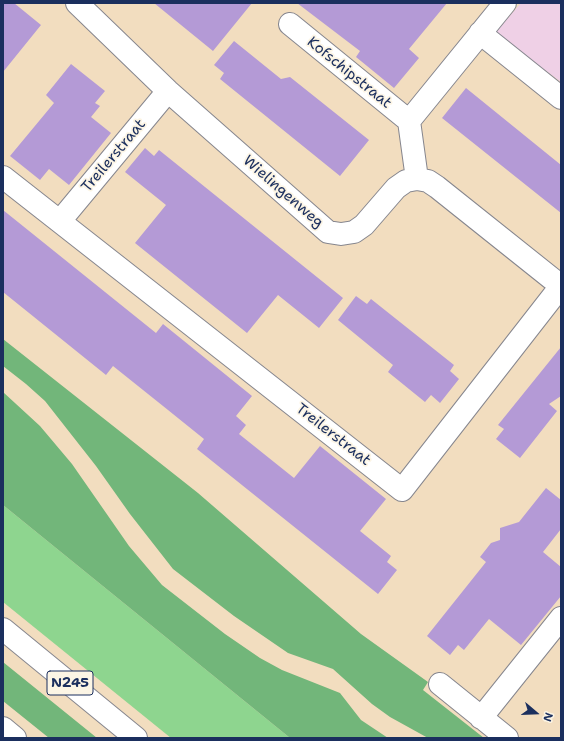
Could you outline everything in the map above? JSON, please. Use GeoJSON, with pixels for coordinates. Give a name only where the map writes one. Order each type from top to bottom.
{"type":"FeatureCollection","features":[{"type":"Feature","properties":{"kind":"street","name":"Wielingenweg"},"geometry":{"type":"LineString","coordinates":[[78,3],[168,91],[328,232],[341,234],[354,232],[364,225],[396,188],[406,181],[417,179]]}},
{"type":"Feature","properties":{"kind":"street"},"geometry":{"type":"LineString","coordinates":[[505,3],[409,121],[417,179],[428,181],[437,187],[561,286]]}},
{"type":"Feature","properties":{"kind":"street","name":"Kofschipstraat"},"geometry":{"type":"LineString","coordinates":[[290,24],[409,121]]}},
{"type":"Feature","properties":{"kind":"street"},"geometry":{"type":"LineString","coordinates":[[480,33],[561,98]]}},
{"type":"Feature","properties":{"kind":"street","name":"Treilerstraat"},"geometry":{"type":"LineString","coordinates":[[60,221],[168,91]]}},
{"type":"Feature","properties":{"kind":"street","name":"Treilerstraat"},"geometry":{"type":"LineString","coordinates":[[3,177],[402,490],[561,286]]}},
{"type":"Feature","properties":{"kind":"street"},"geometry":{"type":"LineString","coordinates":[[481,718],[561,618]]}},
{"type":"Feature","properties":{"kind":"street","name":"N245"},"geometry":{"type":"LineString","coordinates":[[3,629],[136,738]]}},
{"type":"Feature","properties":{"kind":"street"},"geometry":{"type":"LineString","coordinates":[[440,684],[507,738]]}},
{"type":"Feature","properties":{"kind":"street"},"geometry":{"type":"LineString","coordinates":[[3,728],[15,738]]}},
{"type":"Feature","properties":{"kind":"shaded area"},"geometry":{"type":"Polygon","coordinates":[[[521,3],[561,3],[561,82],[495,33],[521,3]]]}},
{"type":"Feature","properties":{"kind":"green space"},"geometry":{"type":"Polygon","coordinates":[[[3,339],[198,493],[361,634],[428,682],[423,690],[484,738],[428,738],[390,717],[372,704],[333,669],[288,653],[234,616],[173,569],[45,401],[3,366],[3,339]]]}},
{"type":"Feature","properties":{"kind":"green space"},"geometry":{"type":"Polygon","coordinates":[[[3,392],[40,426],[72,464],[129,546],[162,585],[225,634],[260,658],[282,670],[340,693],[361,720],[388,738],[290,738],[3,505],[3,392]]]}},
{"type":"Feature","properties":{"kind":"green space"},"geometry":{"type":"Polygon","coordinates":[[[3,505],[290,738],[171,738],[3,602],[3,505]]]}},
{"type":"Feature","properties":{"kind":"green space"},"geometry":{"type":"Polygon","coordinates":[[[3,662],[97,738],[49,738],[3,701],[3,662]]]}},
{"type":"Feature","properties":{"kind":"building"},"geometry":{"type":"Polygon","coordinates":[[[3,3],[14,3],[41,25],[3,72],[3,3]]]}},
{"type":"Feature","properties":{"kind":"building"},"geometry":{"type":"Polygon","coordinates":[[[154,3],[252,3],[213,51],[154,3]]]}},
{"type":"Feature","properties":{"kind":"building"},"geometry":{"type":"Polygon","coordinates":[[[297,3],[447,3],[409,49],[419,58],[394,88],[356,57],[360,51],[297,3]]]}},
{"type":"Feature","properties":{"kind":"building"},"geometry":{"type":"Polygon","coordinates":[[[234,41],[281,79],[290,77],[369,140],[340,176],[220,79],[224,73],[214,65],[234,41]]]}},
{"type":"Feature","properties":{"kind":"building"},"geometry":{"type":"Polygon","coordinates":[[[71,64],[105,91],[95,103],[100,106],[91,117],[111,133],[69,185],[49,169],[40,180],[10,156],[54,103],[46,95],[71,64]]]}},
{"type":"Feature","properties":{"kind":"building"},"geometry":{"type":"Polygon","coordinates":[[[466,88],[561,165],[561,213],[442,118],[466,88]]]}},
{"type":"Feature","properties":{"kind":"building"},"geometry":{"type":"Polygon","coordinates":[[[145,148],[154,156],[159,150],[343,298],[319,328],[278,295],[247,333],[135,243],[166,205],[125,172],[145,148]]]}},
{"type":"Feature","properties":{"kind":"building"},"geometry":{"type":"Polygon","coordinates":[[[3,210],[156,333],[163,324],[252,396],[236,416],[246,425],[239,434],[294,478],[320,446],[386,499],[360,531],[391,556],[387,562],[397,570],[378,594],[197,449],[204,439],[168,410],[113,366],[106,375],[3,292],[3,210]]]}},
{"type":"Feature","properties":{"kind":"building"},"geometry":{"type":"Polygon","coordinates":[[[356,296],[367,304],[371,299],[454,365],[450,371],[459,379],[440,403],[431,395],[425,402],[388,372],[393,365],[338,320],[356,296]]]}},
{"type":"Feature","properties":{"kind":"building"},"geometry":{"type":"Polygon","coordinates":[[[561,347],[561,396],[549,404],[557,411],[520,458],[496,439],[504,429],[498,425],[561,347]]]}},
{"type":"Feature","properties":{"kind":"building"},"geometry":{"type":"Polygon","coordinates":[[[546,488],[561,500],[561,529],[543,552],[561,567],[561,596],[521,645],[489,619],[464,650],[458,645],[450,655],[427,636],[486,562],[480,557],[491,543],[500,540],[500,528],[519,522],[546,488]]]}}]}
